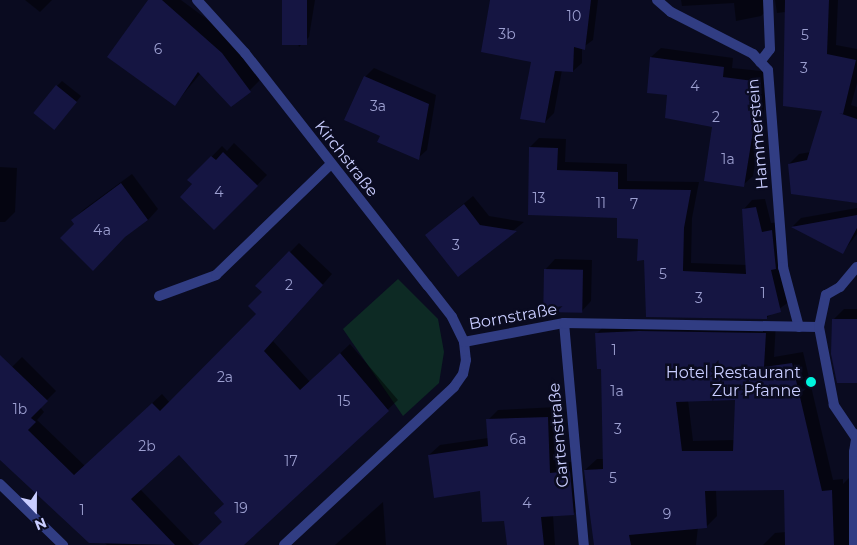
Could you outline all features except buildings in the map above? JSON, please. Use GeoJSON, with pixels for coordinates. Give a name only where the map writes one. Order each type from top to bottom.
{"type":"FeatureCollection","features":[{"type":"Feature","properties":{"kind":"street","name":"Kirchstraße"},"geometry":{"type":"LineString","coordinates":[[197,0],[245,53],[452,317],[464,342]]}},
{"type":"Feature","properties":{"kind":"street","name":"Hammerstein"},"geometry":{"type":"LineString","coordinates":[[657,0],[671,12],[753,54],[768,70],[783,267],[799,327]]}},
{"type":"Feature","properties":{"kind":"street"},"geometry":{"type":"LineString","coordinates":[[760,62],[770,49],[768,0]]}},
{"type":"Feature","properties":{"kind":"street"},"geometry":{"type":"LineString","coordinates":[[159,296],[216,275],[331,164]]}},
{"type":"Feature","properties":{"kind":"street"},"geometry":{"type":"LineString","coordinates":[[854,545],[856,436],[834,405],[819,327],[826,296],[840,287],[857,267]]}},
{"type":"Feature","properties":{"kind":"street","name":"Bornstraße"},"geometry":{"type":"LineString","coordinates":[[284,545],[454,387],[463,374],[466,360],[464,342],[564,323],[819,327]]}},
{"type":"Feature","properties":{"kind":"street","name":"Gartenstraße"},"geometry":{"type":"LineString","coordinates":[[564,323],[584,545]]}},
{"type":"Feature","properties":{"kind":"street"},"geometry":{"type":"LineString","coordinates":[[0,484],[63,545]]}},
{"type":"Feature","properties":{"kind":"green space"},"geometry":{"type":"Polygon","coordinates":[[[398,279],[438,319],[444,352],[439,383],[403,416],[343,329],[398,279]]]}},
{"type":"Feature","properties":{"kind":"place","name":"Hotel Restaurant Zur Pfanne"},"geometry":{"type":"Point","coordinates":[811,382]}}]}
